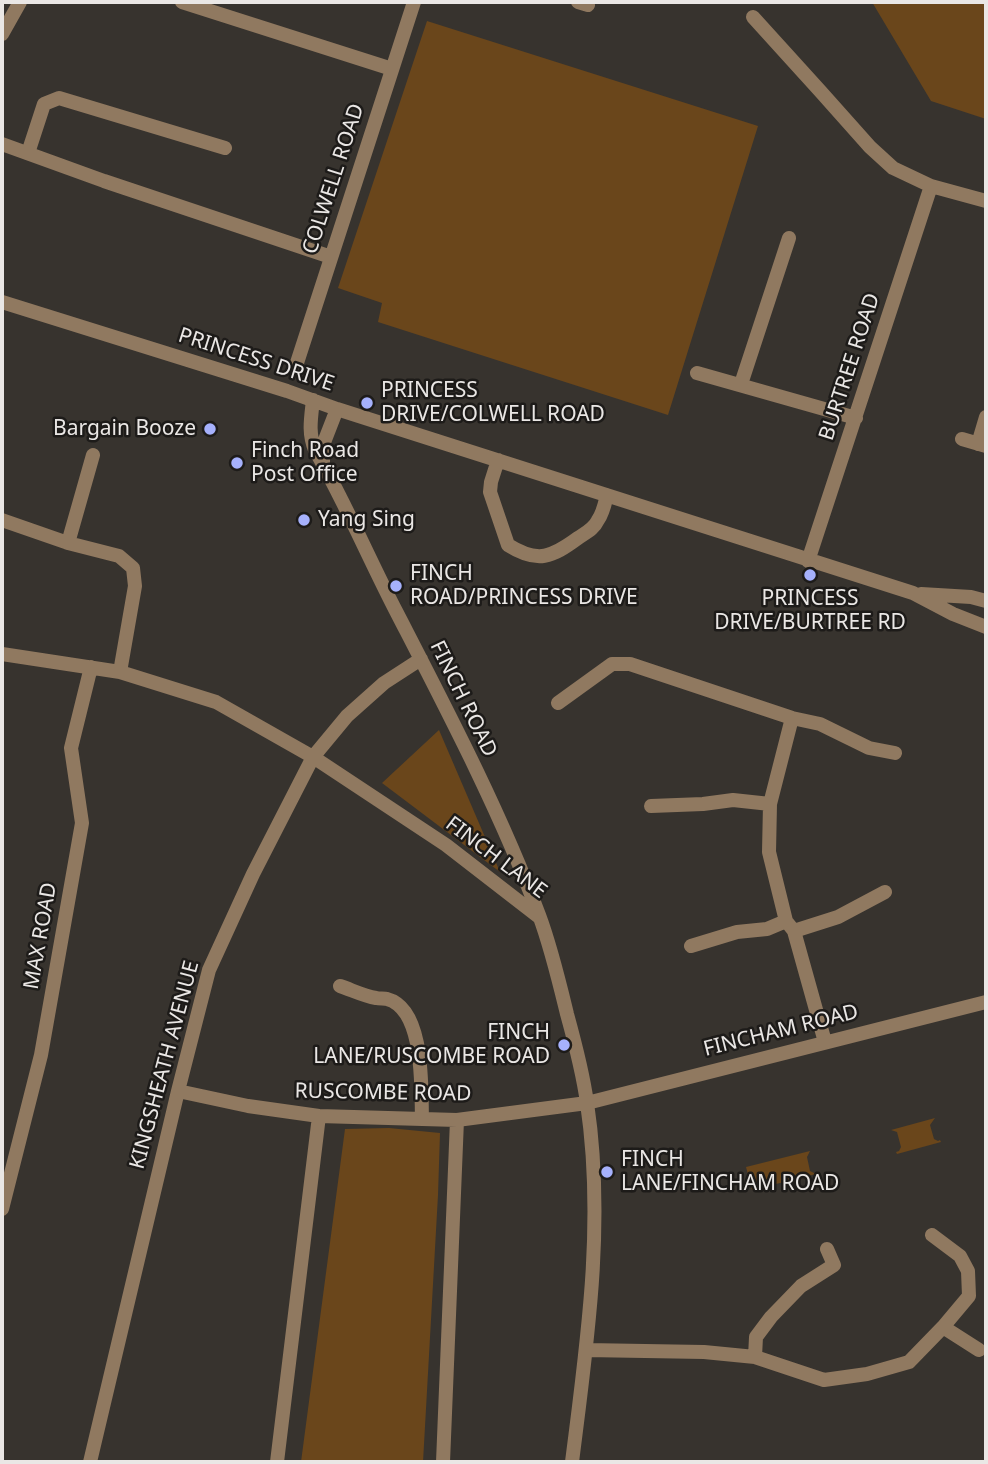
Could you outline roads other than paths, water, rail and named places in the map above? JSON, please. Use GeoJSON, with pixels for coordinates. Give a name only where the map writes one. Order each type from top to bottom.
{"type":"FeatureCollection","features":[{"type":"Feature","properties":{"kind":"street"},"geometry":{"type":"LineString","coordinates":[[2,34],[20,2]]}},
{"type":"Feature","properties":{"kind":"street"},"geometry":{"type":"LineString","coordinates":[[182,2],[393,69]]}},
{"type":"Feature","properties":{"kind":"street","name":"COLWELL ROAD"},"geometry":{"type":"LineString","coordinates":[[295,369],[414,2]]}},
{"type":"Feature","properties":{"kind":"street"},"geometry":{"type":"LineString","coordinates":[[752,17],[870,147],[893,168],[930,186],[986,201]]}},
{"type":"Feature","properties":{"kind":"street"},"geometry":{"type":"LineString","coordinates":[[28,153],[44,103],[59,98],[225,149]]}},
{"type":"Feature","properties":{"kind":"street"},"geometry":{"type":"LineString","coordinates":[[2,144],[331,257]]}},
{"type":"Feature","properties":{"kind":"street","name":"BURTREE ROAD"},"geometry":{"type":"LineString","coordinates":[[808,561],[930,186]]}},
{"type":"Feature","properties":{"kind":"street"},"geometry":{"type":"LineString","coordinates":[[741,384],[789,238]]}},
{"type":"Feature","properties":{"kind":"street","name":"PRINCESS DRIVE"},"geometry":{"type":"LineString","coordinates":[[2,302],[913,593],[953,614],[986,627]]}},
{"type":"Feature","properties":{"kind":"street"},"geometry":{"type":"LineString","coordinates":[[697,373],[856,418]]}},
{"type":"Feature","properties":{"kind":"street","name":"FINCH ROAD"},"geometry":{"type":"LineString","coordinates":[[313,400],[311,439],[503,827],[540,918]]}},
{"type":"Feature","properties":{"kind":"street"},"geometry":{"type":"LineString","coordinates":[[323,464],[323,446],[337,409]]}},
{"type":"Feature","properties":{"kind":"street"},"geometry":{"type":"LineString","coordinates":[[962,439],[982,445],[986,418]]}},
{"type":"Feature","properties":{"kind":"street"},"geometry":{"type":"LineString","coordinates":[[68,542],[93,455]]}},
{"type":"Feature","properties":{"kind":"street"},"geometry":{"type":"LineString","coordinates":[[498,460],[490,487],[491,496],[509,545],[529,554],[542,557],[553,554],[590,530],[597,522],[607,495]]}},
{"type":"Feature","properties":{"kind":"street"},"geometry":{"type":"LineString","coordinates":[[2,520],[119,556],[133,568],[135,586],[120,672]]}},
{"type":"Feature","properties":{"kind":"street","name":"PRINCESS DRIVE"},"geometry":{"type":"LineString","coordinates":[[913,593],[971,597],[986,601]]}},
{"type":"Feature","properties":{"kind":"street","name":"FINCH LANE"},"geometry":{"type":"LineString","coordinates":[[2,654],[120,672],[216,702],[313,757],[446,845],[540,918],[574,1039],[587,1102],[595,1204],[594,1274],[572,1462]]}},
{"type":"Feature","properties":{"kind":"street","name":"KINGSHEATH AVENUE"},"geometry":{"type":"LineString","coordinates":[[90,1462],[209,970],[253,874],[313,757],[346,716],[384,684],[421,659]]}},
{"type":"Feature","properties":{"kind":"street"},"geometry":{"type":"LineString","coordinates":[[558,703],[612,664],[630,664],[792,718],[820,724],[869,748],[895,753]]}},
{"type":"Feature","properties":{"kind":"street","name":"MAX ROAD"},"geometry":{"type":"LineString","coordinates":[[2,1209],[41,1055],[82,823],[71,748],[90,667]]}},
{"type":"Feature","properties":{"kind":"street"},"geometry":{"type":"LineString","coordinates":[[792,718],[770,804],[768,852],[825,1042]]}},
{"type":"Feature","properties":{"kind":"street"},"geometry":{"type":"LineString","coordinates":[[651,806],[733,800],[770,804]]}},
{"type":"Feature","properties":{"kind":"street"},"geometry":{"type":"LineString","coordinates":[[691,946],[737,932],[838,917],[885,892]]}},
{"type":"Feature","properties":{"kind":"street"},"geometry":{"type":"LineString","coordinates":[[340,985],[377,999],[388,999],[401,1007],[412,1022],[419,1049],[422,1119]]}},
{"type":"Feature","properties":{"kind":"street","name":"FINCHAM ROAD"},"geometry":{"type":"LineString","coordinates":[[587,1102],[986,1002]]}},
{"type":"Feature","properties":{"kind":"street","name":"RUSCOMBE ROAD"},"geometry":{"type":"LineString","coordinates":[[178,1091],[248,1106],[319,1116],[457,1120],[587,1102]]}},
{"type":"Feature","properties":{"kind":"street"},"geometry":{"type":"LineString","coordinates":[[277,1462],[319,1116]]}},
{"type":"Feature","properties":{"kind":"street"},"geometry":{"type":"LineString","coordinates":[[443,1462],[457,1120]]}},
{"type":"Feature","properties":{"kind":"street"},"geometry":{"type":"LineString","coordinates":[[586,1350],[704,1352],[755,1357],[824,1380],[867,1374],[909,1362],[970,1296],[968,1271],[960,1256],[932,1235]]}},
{"type":"Feature","properties":{"kind":"street"},"geometry":{"type":"LineString","coordinates":[[755,1357],[756,1337],[771,1317],[801,1286],[834,1265],[828,1249]]}},
{"type":"Feature","properties":{"kind":"street"},"geometry":{"type":"LineString","coordinates":[[943,1327],[979,1350]]}},
{"type":"Feature","properties":{"kind":"place","name":"PRINCESS DRIVE/COLWELL ROAD"},"geometry":{"type":"Point","coordinates":[367,403]}},
{"type":"Feature","properties":{"kind":"place","name":"Bargain Booze"},"geometry":{"type":"Point","coordinates":[210,429]}},
{"type":"Feature","properties":{"kind":"place","name":"Finch Road Post Office"},"geometry":{"type":"Point","coordinates":[237,463]}},
{"type":"Feature","properties":{"kind":"place","name":"Yang Sing"},"geometry":{"type":"Point","coordinates":[304,520]}},
{"type":"Feature","properties":{"kind":"place","name":"PRINCESS DRIVE/BURTREE RD"},"geometry":{"type":"Point","coordinates":[810,575]}},
{"type":"Feature","properties":{"kind":"place","name":"FINCH ROAD/PRINCESS DRIVE"},"geometry":{"type":"Point","coordinates":[396,586]}},
{"type":"Feature","properties":{"kind":"place","name":"FINCH LANE/RUSCOMBE ROAD"},"geometry":{"type":"Point","coordinates":[564,1045]}},
{"type":"Feature","properties":{"kind":"place","name":"FINCH LANE/FINCHAM ROAD"},"geometry":{"type":"Point","coordinates":[607,1172]}}]}
